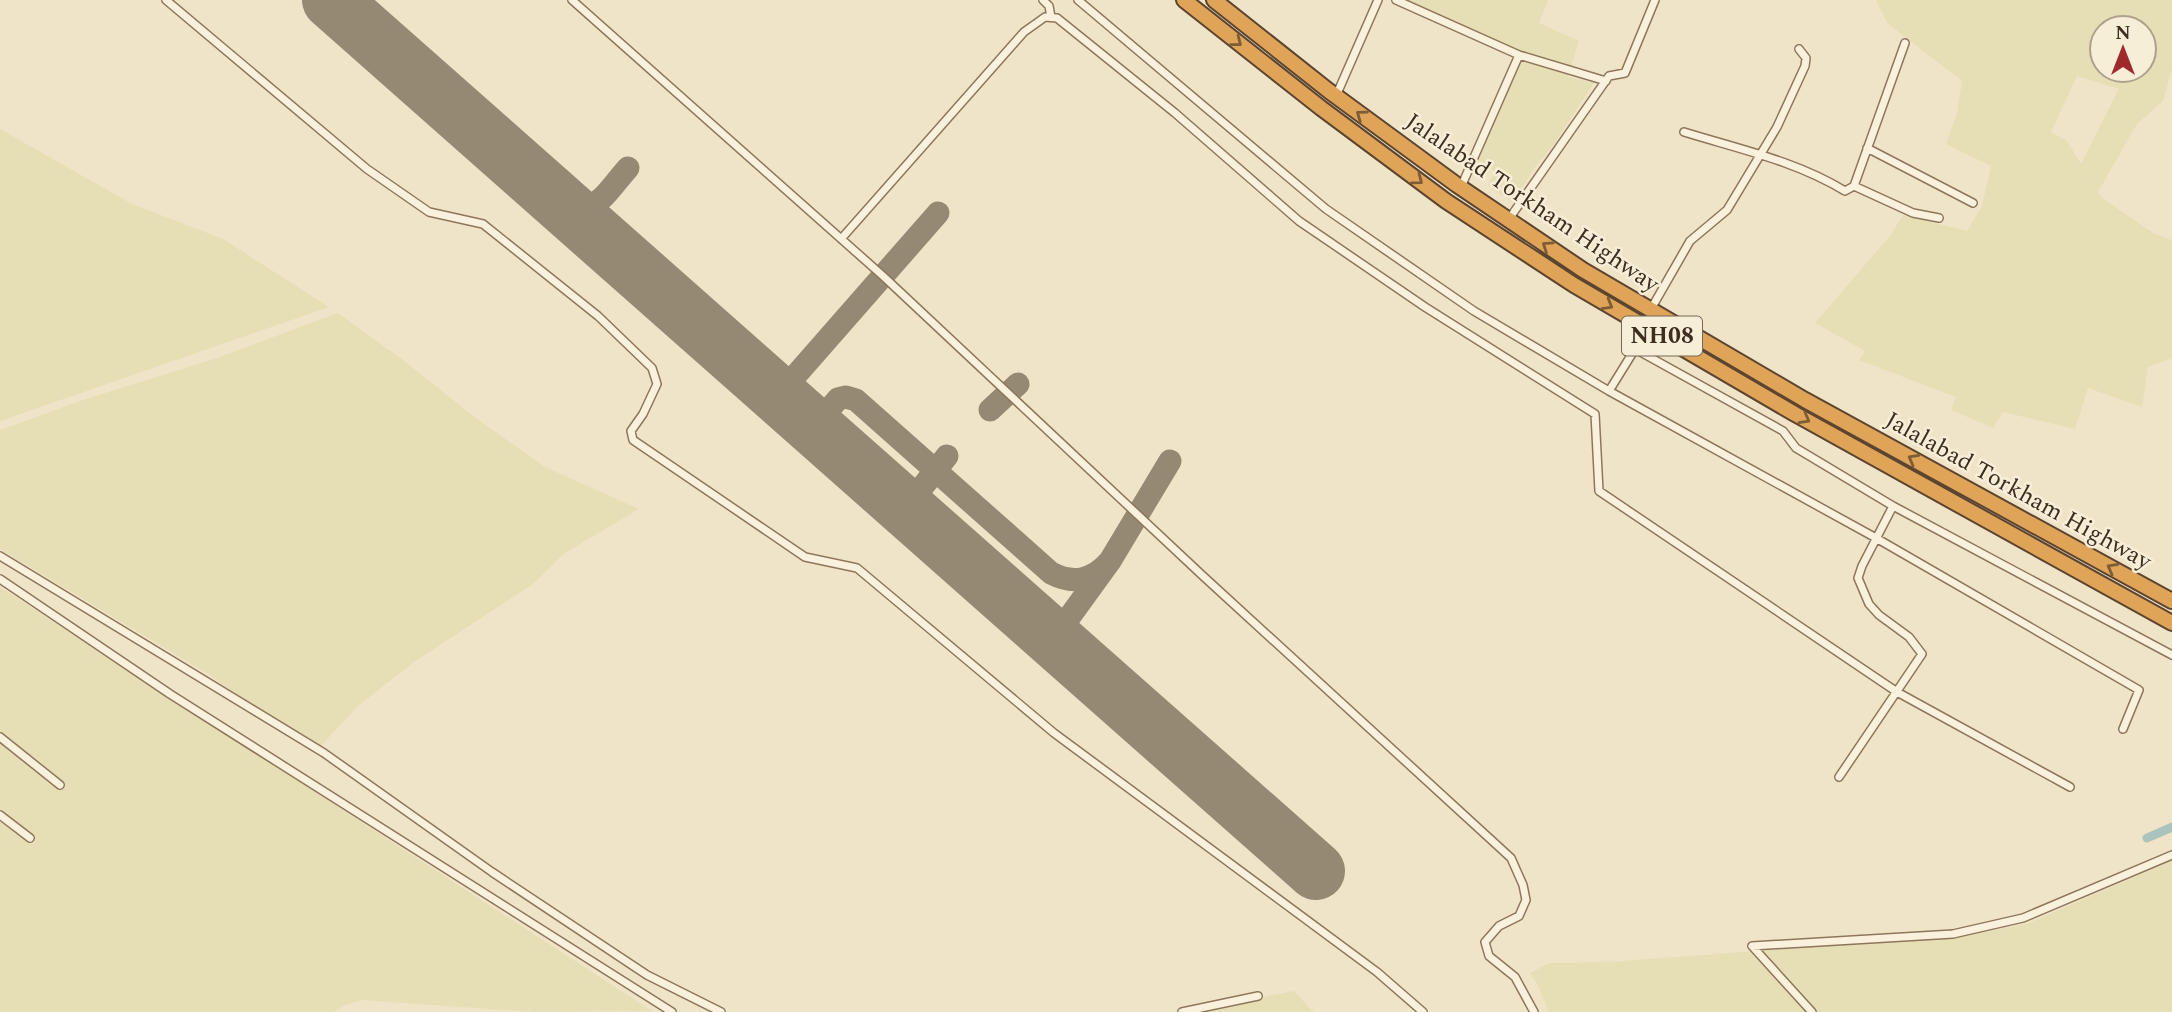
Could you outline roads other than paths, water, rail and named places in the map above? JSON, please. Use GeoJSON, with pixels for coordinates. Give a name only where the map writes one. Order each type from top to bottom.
{"type":"FeatureCollection","features":[{"type":"Feature","properties":{"kind":"highway","name":"NH08"},"geometry":{"type":"LineString","coordinates":[[1184,0],[1321,108],[1446,201],[1574,285],[1795,414],[2172,623]]}},
{"type":"Feature","properties":{"kind":"highway","name":"Jalalabad Torkham Highway"},"geometry":{"type":"LineString","coordinates":[[1214,0],[1336,96],[1461,188],[1583,270],[1805,400],[2172,601]]}},
{"type":"Feature","properties":{"kind":"street"},"geometry":{"type":"LineString","coordinates":[[166,0],[398,192],[429,212],[483,224],[598,316],[652,368],[657,384],[643,414],[631,430],[633,440],[805,557],[857,568],[1054,733],[1377,972],[1423,1012]]}},
{"type":"Feature","properties":{"kind":"street"},"geometry":{"type":"LineString","coordinates":[[572,0],[841,239],[1511,858],[1523,885],[1526,900],[1519,916],[1499,926],[1485,942],[1489,956],[1515,977],[1534,1012]]}},
{"type":"Feature","properties":{"kind":"street"},"geometry":{"type":"LineString","coordinates":[[1043,0],[1049,6],[1051,18]]}},
{"type":"Feature","properties":{"kind":"street"},"geometry":{"type":"LineString","coordinates":[[1078,0],[1326,209],[1474,311],[1609,391],[1877,538],[2139,690],[2123,729]]}},
{"type":"Feature","properties":{"kind":"street"},"geometry":{"type":"LineString","coordinates":[[1336,96],[1378,0]]}},
{"type":"Feature","properties":{"kind":"street"},"geometry":{"type":"LineString","coordinates":[[1396,0],[1519,55],[1606,81]]}},
{"type":"Feature","properties":{"kind":"street"},"geometry":{"type":"LineString","coordinates":[[1508,220],[1609,76],[1625,73],[1655,0]]}},
{"type":"Feature","properties":{"kind":"street"},"geometry":{"type":"LineString","coordinates":[[841,239],[1024,32],[1045,17],[1057,18],[1175,113],[1298,222],[1595,414],[1599,491],[1897,692],[2070,787]]}},
{"type":"Feature","properties":{"kind":"street"},"geometry":{"type":"LineString","coordinates":[[1684,132],[1802,169],[1845,191],[1854,186],[1905,43]]}},
{"type":"Feature","properties":{"kind":"street"},"geometry":{"type":"LineString","coordinates":[[1650,310],[1690,241],[1727,210],[1777,127],[1805,66],[1806,58],[1799,49]]}},
{"type":"Feature","properties":{"kind":"street"},"geometry":{"type":"LineString","coordinates":[[1461,188],[1519,55]]}},
{"type":"Feature","properties":{"kind":"street"},"geometry":{"type":"LineString","coordinates":[[1867,148],[1973,203]]}},
{"type":"Feature","properties":{"kind":"street"},"geometry":{"type":"LineString","coordinates":[[1854,186],[1913,213],[1939,218]]}},
{"type":"Feature","properties":{"kind":"street"},"geometry":{"type":"LineString","coordinates":[[1609,391],[1635,349],[1783,431],[1796,448],[1893,506],[2172,655]]}},
{"type":"Feature","properties":{"kind":"street"},"geometry":{"type":"LineString","coordinates":[[1839,777],[1922,654],[1909,637],[1879,615],[1869,604],[1858,578],[1893,506]]}},
{"type":"Feature","properties":{"kind":"street"},"geometry":{"type":"LineString","coordinates":[[0,556],[324,753],[492,872],[647,975],[721,1012]]}},
{"type":"Feature","properties":{"kind":"street"},"geometry":{"type":"LineString","coordinates":[[0,579],[170,694],[672,1012]]}},
{"type":"Feature","properties":{"kind":"street"},"geometry":{"type":"LineString","coordinates":[[0,737],[60,785]]}},
{"type":"Feature","properties":{"kind":"street"},"geometry":{"type":"LineString","coordinates":[[0,815],[30,838]]}},
{"type":"Feature","properties":{"kind":"street"},"geometry":{"type":"LineString","coordinates":[[1812,1012],[1752,946],[1953,934],[2023,918],[2172,855]]}},
{"type":"Feature","properties":{"kind":"street"},"geometry":{"type":"LineString","coordinates":[[1182,1012],[1258,996]]}},
{"type":"Feature","properties":{"kind":"waterway"},"geometry":{"type":"LineString","coordinates":[[2147,838],[2172,827]]}}]}
